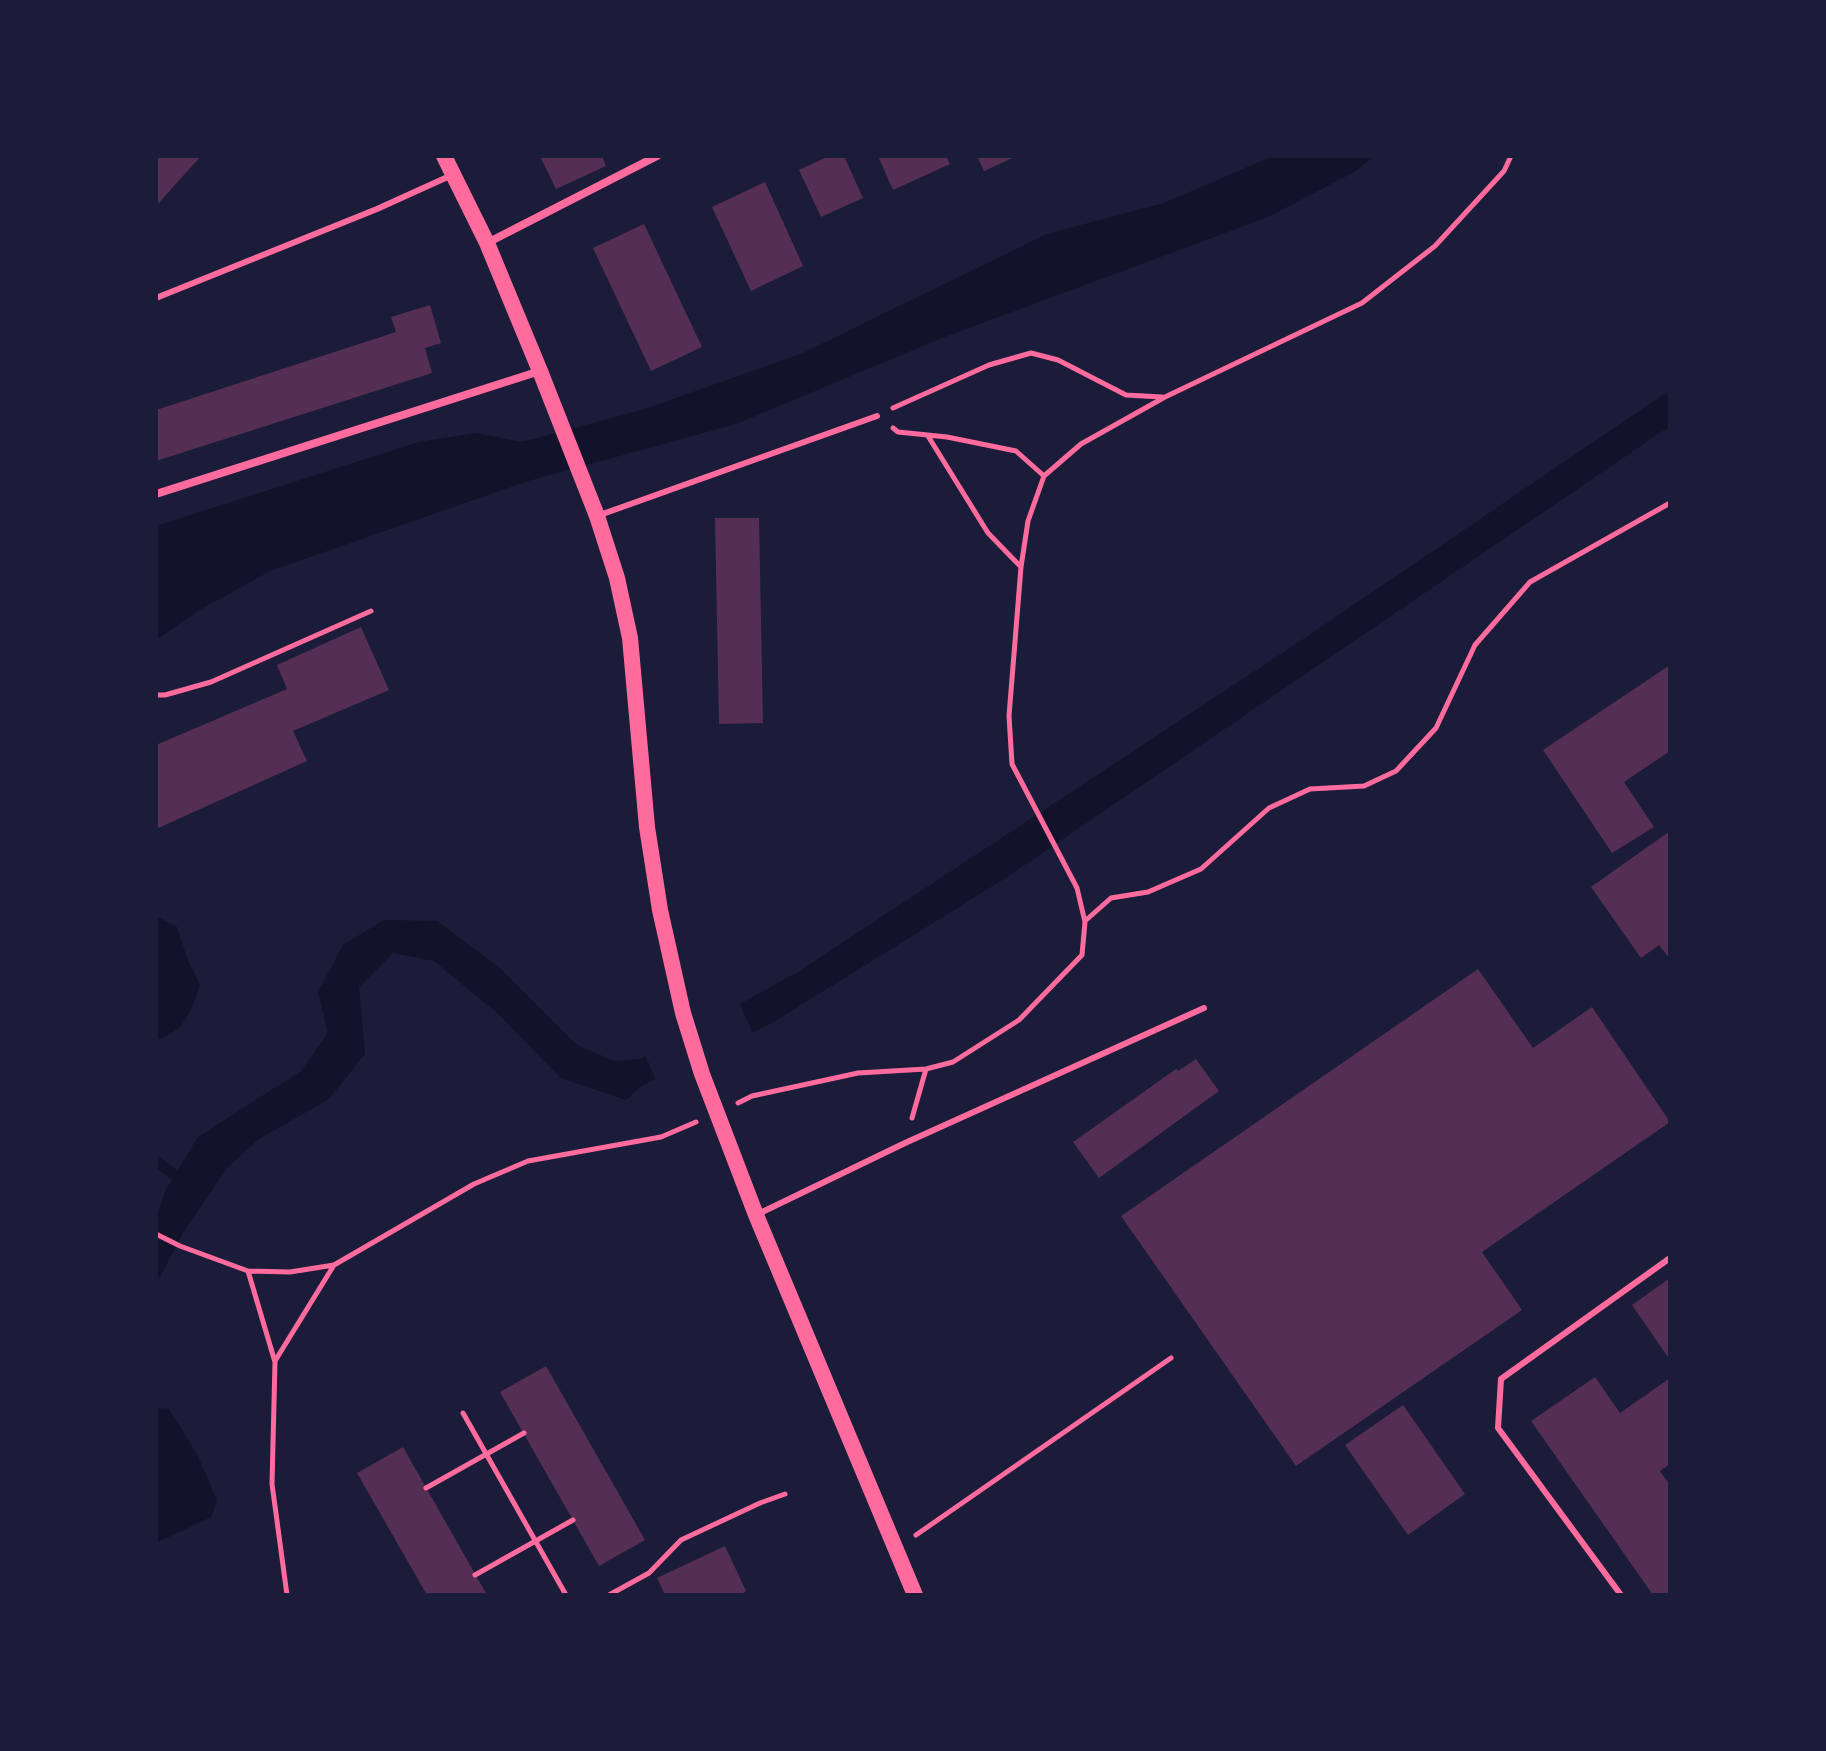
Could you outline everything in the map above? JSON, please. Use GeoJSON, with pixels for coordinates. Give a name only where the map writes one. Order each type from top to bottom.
{"type":"FeatureCollection","features":[{"type":"Feature","properties":{"kind":"main road"},"geometry":{"type":"LineString","coordinates":[[444,156],[487,243],[540,371],[597,516],[617,578],[630,638],[647,827],[660,910],[683,1013],[702,1074],[756,1215],[915,1595]]}},
{"type":"Feature","properties":{"kind":"street"},"geometry":{"type":"LineString","coordinates":[[487,243],[657,156]]}},
{"type":"Feature","properties":{"kind":"street"},"geometry":{"type":"LineString","coordinates":[[156,494],[540,371]]}},
{"type":"Feature","properties":{"kind":"lane"},"geometry":{"type":"LineString","coordinates":[[156,298],[377,209],[454,174]]}},
{"type":"Feature","properties":{"kind":"lane"},"geometry":{"type":"LineString","coordinates":[[597,516],[877,416]]}},
{"type":"Feature","properties":{"kind":"lane"},"geometry":{"type":"LineString","coordinates":[[756,1215],[905,1143],[1204,1008]]}},
{"type":"Feature","properties":{"kind":"lane"},"geometry":{"type":"LineString","coordinates":[[1621,1595],[1498,1428],[1501,1379],[1670,1258]]}},
{"type":"Feature","properties":{"kind":"path"},"geometry":{"type":"LineString","coordinates":[[156,1234],[248,1271],[290,1272],[334,1265],[474,1184],[528,1161],[661,1137],[752,1096],[858,1073],[926,1069],[953,1062],[1019,1020],[1082,955],[1085,922],[1077,888],[1012,764],[1009,716],[1021,567],[1028,521],[1044,476],[1081,444],[1165,397],[1362,303],[1435,246],[1504,171],[1511,156]]}},
{"type":"Feature","properties":{"kind":"path"},"geometry":{"type":"LineString","coordinates":[[1044,476],[1016,451],[898,432],[877,416],[989,365],[1031,353],[1058,360],[1126,395],[1165,397]]}},
{"type":"Feature","properties":{"kind":"path"},"geometry":{"type":"LineString","coordinates":[[928,435],[988,533],[1021,567]]}},
{"type":"Feature","properties":{"kind":"path"},"geometry":{"type":"LineString","coordinates":[[1085,922],[1111,898],[1148,892],[1201,869],[1269,808],[1310,789],[1364,786],[1396,771],[1436,728],[1475,645],[1530,582],[1670,503]]}},
{"type":"Feature","properties":{"kind":"path"},"geometry":{"type":"LineString","coordinates":[[156,695],[211,682],[371,611]]}},
{"type":"Feature","properties":{"kind":"path"},"geometry":{"type":"LineString","coordinates":[[905,1143],[926,1069]]}},
{"type":"Feature","properties":{"kind":"path"},"geometry":{"type":"LineString","coordinates":[[275,1362],[334,1265]]}},
{"type":"Feature","properties":{"kind":"path"},"geometry":{"type":"LineString","coordinates":[[248,1271],[275,1362],[272,1484],[287,1595]]}},
{"type":"Feature","properties":{"kind":"path"},"geometry":{"type":"LineString","coordinates":[[896,1549],[1171,1358]]}},
{"type":"Feature","properties":{"kind":"path"},"geometry":{"type":"LineString","coordinates":[[463,1413],[566,1595]]}},
{"type":"Feature","properties":{"kind":"path"},"geometry":{"type":"LineString","coordinates":[[426,1488],[524,1433]]}},
{"type":"Feature","properties":{"kind":"path"},"geometry":{"type":"LineString","coordinates":[[609,1595],[649,1573],[681,1540],[785,1494]]}},
{"type":"Feature","properties":{"kind":"path"},"geometry":{"type":"LineString","coordinates":[[475,1575],[573,1520]]}},
{"type":"Feature","properties":{"kind":"shaded area"},"geometry":{"type":"Polygon","coordinates":[[[1273,156],[1375,156],[1354,172],[1268,217],[942,338],[736,424],[528,481],[270,571],[198,611],[156,640],[156,526],[419,442],[476,433],[522,442],[645,409],[803,353],[1047,234],[1164,203],[1273,156]]]}},
{"type":"Feature","properties":{"kind":"shaded area"},"geometry":{"type":"Polygon","coordinates":[[[1670,390],[1670,426],[1007,877],[772,1023],[643,1085],[626,1100],[561,1078],[496,1012],[434,961],[393,953],[359,987],[365,1054],[329,1099],[259,1139],[228,1167],[184,1231],[156,1284],[156,1219],[165,1191],[198,1137],[301,1071],[328,1033],[318,992],[343,945],[384,920],[437,921],[500,968],[577,1045],[614,1061],[640,1059],[798,972],[1299,642],[1670,390]]]}},
{"type":"Feature","properties":{"kind":"shaded area"},"geometry":{"type":"Polygon","coordinates":[[[156,916],[177,927],[200,985],[186,1019],[174,1032],[156,1040],[156,916]]]}},
{"type":"Feature","properties":{"kind":"shaded area"},"geometry":{"type":"Polygon","coordinates":[[[156,1408],[169,1409],[198,1456],[217,1501],[211,1517],[156,1543],[156,1408]]]}},
{"type":"Feature","properties":{"kind":"pier"},"geometry":{"type":"Polygon","coordinates":[[[738,1000],[754,1036],[657,1083],[644,1052],[738,1000]]]}},
{"type":"Feature","properties":{"kind":"building"},"geometry":{"type":"Polygon","coordinates":[[[156,156],[201,156],[156,206],[156,156]]]}},
{"type":"Feature","properties":{"kind":"building"},"geometry":{"type":"Polygon","coordinates":[[[540,156],[602,156],[606,166],[556,189],[540,156]]]}},
{"type":"Feature","properties":{"kind":"building"},"geometry":{"type":"Polygon","coordinates":[[[829,156],[844,156],[863,198],[821,217],[799,170],[829,156]]]}},
{"type":"Feature","properties":{"kind":"building"},"geometry":{"type":"Polygon","coordinates":[[[878,156],[946,156],[950,164],[893,190],[878,156]]]}},
{"type":"Feature","properties":{"kind":"building"},"geometry":{"type":"Polygon","coordinates":[[[977,156],[1017,156],[984,171],[977,156]]]}},
{"type":"Feature","properties":{"kind":"building"},"geometry":{"type":"Polygon","coordinates":[[[765,182],[803,266],[751,291],[712,207],[765,182]]]}},
{"type":"Feature","properties":{"kind":"building"},"geometry":{"type":"Polygon","coordinates":[[[644,224],[702,347],[651,371],[593,248],[644,224]]]}},
{"type":"Feature","properties":{"kind":"building"},"geometry":{"type":"Polygon","coordinates":[[[430,305],[441,343],[425,348],[432,373],[156,461],[156,410],[396,332],[391,317],[430,305]]]}},
{"type":"Feature","properties":{"kind":"building"},"geometry":{"type":"Polygon","coordinates":[[[715,518],[759,518],[763,723],[719,724],[715,518]]]}},
{"type":"Feature","properties":{"kind":"building"},"geometry":{"type":"Polygon","coordinates":[[[361,627],[389,690],[293,731],[307,761],[156,829],[156,745],[287,689],[277,665],[361,627]]]}},
{"type":"Feature","properties":{"kind":"building"},"geometry":{"type":"Polygon","coordinates":[[[1670,665],[1670,751],[1624,782],[1654,827],[1612,853],[1543,750],[1670,665]]]}},
{"type":"Feature","properties":{"kind":"building"},"geometry":{"type":"Polygon","coordinates":[[[1670,831],[1670,959],[1659,945],[1641,958],[1591,887],[1670,831]]]}},
{"type":"Feature","properties":{"kind":"building"},"geometry":{"type":"Polygon","coordinates":[[[1478,969],[1533,1048],[1592,1007],[1670,1122],[1482,1252],[1522,1310],[1296,1466],[1121,1216],[1478,969]]]}},
{"type":"Feature","properties":{"kind":"building"},"geometry":{"type":"Polygon","coordinates":[[[1196,1059],[1219,1091],[1099,1178],[1073,1142],[1176,1069],[1178,1071],[1196,1059]]]}},
{"type":"Feature","properties":{"kind":"building"},"geometry":{"type":"Polygon","coordinates":[[[1670,1278],[1670,1360],[1632,1305],[1670,1278]]]}},
{"type":"Feature","properties":{"kind":"building"},"geometry":{"type":"Polygon","coordinates":[[[546,1366],[645,1540],[599,1566],[500,1392],[546,1366]]]}},
{"type":"Feature","properties":{"kind":"building"},"geometry":{"type":"Polygon","coordinates":[[[1595,1377],[1620,1413],[1670,1378],[1670,1464],[1660,1471],[1670,1485],[1669,1595],[1653,1595],[1531,1421],[1595,1377]]]}},
{"type":"Feature","properties":{"kind":"building"},"geometry":{"type":"Polygon","coordinates":[[[1403,1405],[1465,1494],[1408,1535],[1345,1445],[1403,1405]]]}},
{"type":"Feature","properties":{"kind":"building"},"geometry":{"type":"Polygon","coordinates":[[[403,1447],[487,1595],[427,1595],[357,1473],[403,1447]]]}},
{"type":"Feature","properties":{"kind":"building"},"geometry":{"type":"Polygon","coordinates":[[[725,1546],[746,1591],[741,1595],[665,1595],[657,1578],[725,1546]]]}},
{"type":"Feature","properties":{"kind":"waterway"},"geometry":{"type":"LineString","coordinates":[[156,1161],[186,1184]]}}]}
